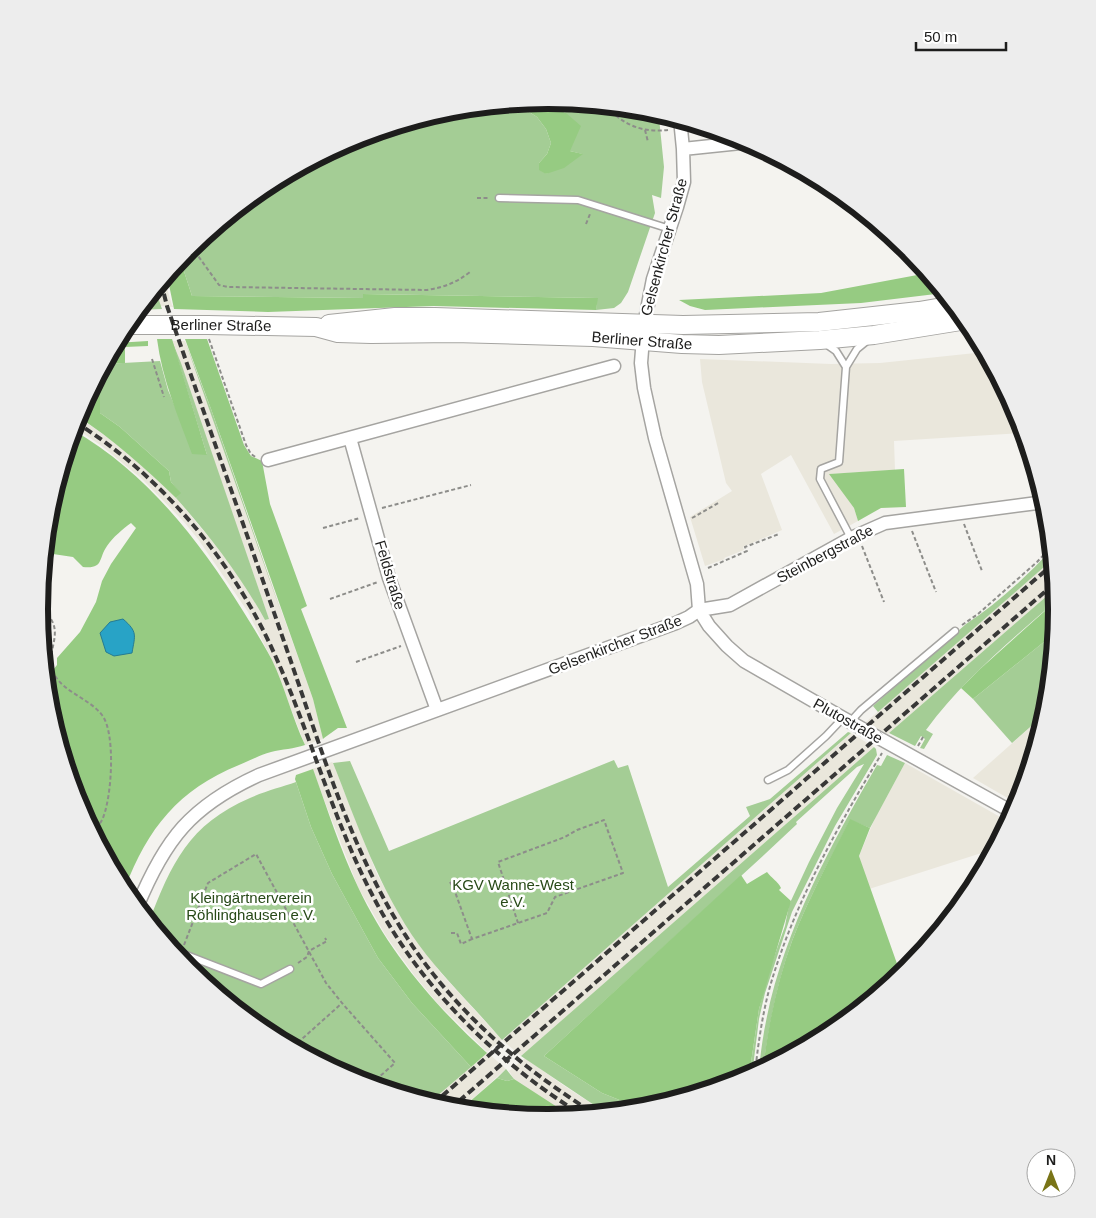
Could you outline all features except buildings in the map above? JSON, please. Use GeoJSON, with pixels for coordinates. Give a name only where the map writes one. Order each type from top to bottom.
{"type":"FeatureCollection","features":[{"type":"Feature","properties":{"kind":"main road","name":"Berliner Straße"},"geometry":{"type":"LineString","coordinates":[[643,332],[683,325],[818,322],[947,306]]}},
{"type":"Feature","properties":{"kind":"main road","name":"Berliner Straße"},"geometry":{"type":"LineString","coordinates":[[136,325],[208,324],[316,327],[338,322],[395,317],[611,322],[682,344],[718,345],[820,340],[957,321]]}},
{"type":"Feature","properties":{"kind":"street","name":"Gelsenkircher Straße"},"geometry":{"type":"LineString","coordinates":[[141,899],[157,863],[171,841],[191,817],[214,798],[240,783],[273,769],[676,624],[699,610],[697,584],[679,526],[656,438],[644,388],[641,363],[643,332],[653,279],[684,182],[680,127]]}},
{"type":"Feature","properties":{"kind":"street"},"geometry":{"type":"LineString","coordinates":[[683,149],[732,144]]}},
{"type":"Feature","properties":{"kind":"street"},"geometry":{"type":"LineString","coordinates":[[268,460],[614,366]]}},
{"type":"Feature","properties":{"kind":"street","name":"Feldstraße"},"geometry":{"type":"LineString","coordinates":[[350,438],[389,578],[437,710]]}},
{"type":"Feature","properties":{"kind":"street","name":"Steinbergstraße"},"geometry":{"type":"LineString","coordinates":[[699,610],[730,605],[854,536],[884,523],[1037,503]]}},
{"type":"Feature","properties":{"kind":"street","name":"Plutostraße"},"geometry":{"type":"LineString","coordinates":[[699,610],[708,626],[744,661],[1007,809]]}},
{"type":"Feature","properties":{"kind":"lane"},"geometry":{"type":"LineString","coordinates":[[499,198],[578,200],[670,228]]}},
{"type":"Feature","properties":{"kind":"lane"},"geometry":{"type":"LineString","coordinates":[[854,536],[820,479],[821,469],[839,462],[846,367],[857,349],[874,334]]}},
{"type":"Feature","properties":{"kind":"lane"},"geometry":{"type":"LineString","coordinates":[[820,340],[836,351],[846,367]]}},
{"type":"Feature","properties":{"kind":"lane"},"geometry":{"type":"LineString","coordinates":[[768,780],[788,770],[955,632]]}},
{"type":"Feature","properties":{"kind":"lane"},"geometry":{"type":"LineString","coordinates":[[186,954],[262,984],[290,968]]}},
{"type":"Feature","properties":{"kind":"path"},"geometry":{"type":"LineString","coordinates":[[613,113],[624,122],[645,130],[659,131],[676,125]]}},
{"type":"Feature","properties":{"kind":"path"},"geometry":{"type":"LineString","coordinates":[[645,130],[648,142]]}},
{"type":"Feature","properties":{"kind":"path"},"geometry":{"type":"LineString","coordinates":[[477,198],[491,198]]}},
{"type":"Feature","properties":{"kind":"path"},"geometry":{"type":"LineString","coordinates":[[196,253],[219,285],[228,287],[426,290],[447,286],[470,272]]}},
{"type":"Feature","properties":{"kind":"path"},"geometry":{"type":"LineString","coordinates":[[208,337],[248,450],[256,457],[268,460]]}},
{"type":"Feature","properties":{"kind":"path"},"geometry":{"type":"LineString","coordinates":[[152,359],[164,397]]}},
{"type":"Feature","properties":{"kind":"path"},"geometry":{"type":"LineString","coordinates":[[323,528],[471,485]]}},
{"type":"Feature","properties":{"kind":"path"},"geometry":{"type":"LineString","coordinates":[[679,526],[720,502]]}},
{"type":"Feature","properties":{"kind":"path"},"geometry":{"type":"LineString","coordinates":[[960,512],[982,571]]}},
{"type":"Feature","properties":{"kind":"path"},"geometry":{"type":"LineString","coordinates":[[907,519],[936,592]]}},
{"type":"Feature","properties":{"kind":"path"},"geometry":{"type":"LineString","coordinates":[[708,568],[747,551],[745,547],[778,534]]}},
{"type":"Feature","properties":{"kind":"path"},"geometry":{"type":"LineString","coordinates":[[854,536],[884,602]]}},
{"type":"Feature","properties":{"kind":"path"},"geometry":{"type":"LineString","coordinates":[[955,632],[1015,582],[1045,554]]}},
{"type":"Feature","properties":{"kind":"path"},"geometry":{"type":"LineString","coordinates":[[330,599],[389,578]]}},
{"type":"Feature","properties":{"kind":"path"},"geometry":{"type":"LineString","coordinates":[[48,616],[54,624],[56,635],[52,656],[53,672],[59,681],[101,714],[108,725],[111,740],[108,794],[101,821],[97,826]]}},
{"type":"Feature","properties":{"kind":"path"},"geometry":{"type":"LineString","coordinates":[[356,662],[412,642]]}},
{"type":"Feature","properties":{"kind":"path"},"geometry":{"type":"LineString","coordinates":[[917,748],[923,737]]}},
{"type":"Feature","properties":{"kind":"path"},"geometry":{"type":"LineString","coordinates":[[756,1064],[764,1013],[770,989],[793,922],[834,832],[888,742]]}},
{"type":"Feature","properties":{"kind":"path"},"geometry":{"type":"LineString","coordinates":[[451,933],[457,933],[461,944],[547,913],[556,897],[623,873],[604,820],[498,862],[518,923]]}},
{"type":"Feature","properties":{"kind":"path"},"geometry":{"type":"LineString","coordinates":[[182,950],[208,883],[256,854],[326,983],[395,1063],[377,1079]]}},
{"type":"Feature","properties":{"kind":"path"},"geometry":{"type":"LineString","coordinates":[[450,882],[472,939]]}},
{"type":"Feature","properties":{"kind":"path"},"geometry":{"type":"LineString","coordinates":[[290,968],[307,956],[308,951],[327,940],[325,938]]}},
{"type":"Feature","properties":{"kind":"path"},"geometry":{"type":"LineString","coordinates":[[298,1042],[342,1003]]}},
{"type":"Feature","properties":{"kind":"shaded area"},"geometry":{"type":"Polygon","coordinates":[[[166,286],[174,307],[160,306],[157,297],[166,286]]]}},
{"type":"Feature","properties":{"kind":"shaded area"},"geometry":{"type":"Polygon","coordinates":[[[172,341],[185,341],[313,699],[323,739],[305,745],[272,660],[248,612],[198,539],[142,479],[80,431],[84,421],[138,462],[176,498],[222,553],[247,588],[265,620],[269,619],[172,341]]]}},
{"type":"Feature","properties":{"kind":"shaded area"},"geometry":{"type":"Polygon","coordinates":[[[977,353],[997,388],[1016,433],[894,441],[895,470],[830,474],[854,508],[858,521],[834,534],[791,455],[761,474],[782,530],[743,547],[744,550],[725,559],[705,566],[690,517],[732,491],[726,483],[702,382],[700,359],[831,364],[880,363],[977,353]]]}},
{"type":"Feature","properties":{"kind":"shaded area"},"geometry":{"type":"Polygon","coordinates":[[[1046,565],[1048,595],[888,734],[866,722],[1046,565]]]}},
{"type":"Feature","properties":{"kind":"shaded area"},"geometry":{"type":"Polygon","coordinates":[[[1035,723],[1022,770],[1011,800],[973,778],[1035,723]]]}},
{"type":"Feature","properties":{"kind":"shaded area"},"geometry":{"type":"Polygon","coordinates":[[[851,733],[874,747],[521,1056],[502,1040],[851,733]]]}},
{"type":"Feature","properties":{"kind":"shaded area"},"geometry":{"type":"Polygon","coordinates":[[[333,763],[377,874],[400,915],[440,972],[502,1040],[487,1052],[439,1005],[414,975],[386,936],[358,887],[312,769],[333,763]]]}},
{"type":"Feature","properties":{"kind":"shaded area"},"geometry":{"type":"Polygon","coordinates":[[[905,763],[1002,818],[985,852],[869,889],[859,856],[875,818],[905,763]]]}},
{"type":"Feature","properties":{"kind":"shaded area"},"geometry":{"type":"Polygon","coordinates":[[[487,1052],[506,1069],[468,1103],[436,1097],[487,1052]]]}},
{"type":"Feature","properties":{"kind":"shaded area"},"geometry":{"type":"Polygon","coordinates":[[[525,1058],[596,1107],[560,1109],[514,1079],[509,1071],[525,1058]]]}},
{"type":"Feature","properties":{"kind":"green space"},"geometry":{"type":"Polygon","coordinates":[[[553,108],[613,113],[659,121],[664,167],[661,198],[652,195],[655,213],[628,292],[621,303],[614,308],[596,310],[597,298],[364,294],[363,298],[192,296],[183,267],[194,255],[243,212],[270,193],[327,160],[387,135],[418,126],[450,118],[525,109],[537,117],[546,129],[551,143],[547,154],[539,163],[546,174],[582,154],[570,151],[566,113],[553,108]]]}},
{"type":"Feature","properties":{"kind":"green space"},"geometry":{"type":"Polygon","coordinates":[[[554,108],[566,113],[581,126],[570,151],[583,154],[564,168],[546,174],[539,170],[539,163],[547,154],[551,143],[546,129],[537,117],[525,109],[554,108]]]}},
{"type":"Feature","properties":{"kind":"green space"},"geometry":{"type":"Polygon","coordinates":[[[183,267],[192,296],[363,298],[363,294],[598,298],[596,310],[434,306],[268,312],[174,309],[169,283],[183,267]]]}},
{"type":"Feature","properties":{"kind":"green space"},"geometry":{"type":"Polygon","coordinates":[[[920,275],[937,294],[861,303],[705,310],[690,306],[679,300],[821,293],[920,275]]]}},
{"type":"Feature","properties":{"kind":"green space"},"geometry":{"type":"Polygon","coordinates":[[[158,296],[162,309],[147,310],[158,296]]]}},
{"type":"Feature","properties":{"kind":"green space"},"geometry":{"type":"Polygon","coordinates":[[[157,339],[172,339],[207,455],[192,454],[167,383],[157,339]]]}},
{"type":"Feature","properties":{"kind":"green space"},"geometry":{"type":"Polygon","coordinates":[[[185,339],[207,339],[244,445],[251,456],[262,461],[270,504],[307,606],[301,609],[347,728],[338,728],[323,739],[313,699],[185,339]]]}},
{"type":"Feature","properties":{"kind":"green space"},"geometry":{"type":"Polygon","coordinates":[[[148,341],[148,346],[125,347],[125,363],[112,364],[115,359],[125,342],[148,341]]]}},
{"type":"Feature","properties":{"kind":"green space"},"geometry":{"type":"Polygon","coordinates":[[[172,341],[269,619],[265,620],[224,556],[176,498],[180,493],[171,482],[169,471],[120,427],[100,413],[100,386],[112,364],[160,361],[168,390],[179,416],[207,455],[172,341]]]}},
{"type":"Feature","properties":{"kind":"green space"},"geometry":{"type":"Polygon","coordinates":[[[185,341],[211,409],[282,615],[185,341]]]}},
{"type":"Feature","properties":{"kind":"green space"},"geometry":{"type":"Polygon","coordinates":[[[100,386],[100,413],[120,427],[169,471],[171,482],[181,493],[176,498],[103,434],[84,421],[100,386]]]}},
{"type":"Feature","properties":{"kind":"green space"},"geometry":{"type":"Polygon","coordinates":[[[79,434],[124,466],[147,487],[169,510],[208,559],[243,611],[272,660],[305,745],[259,756],[218,775],[182,799],[155,829],[128,881],[99,830],[74,770],[57,707],[52,672],[57,665],[57,658],[80,632],[96,602],[102,581],[111,564],[136,528],[131,523],[118,533],[107,546],[100,562],[94,566],[83,567],[73,557],[51,552],[57,511],[79,434]]]}},
{"type":"Feature","properties":{"kind":"green space"},"geometry":{"type":"Polygon","coordinates":[[[904,469],[906,507],[881,508],[858,521],[854,508],[829,474],[904,469]]]}},
{"type":"Feature","properties":{"kind":"green space"},"geometry":{"type":"Polygon","coordinates":[[[1045,556],[1046,565],[878,712],[873,706],[966,624],[1011,590],[1045,556]]]}},
{"type":"Feature","properties":{"kind":"green space"},"geometry":{"type":"Polygon","coordinates":[[[1048,595],[1048,608],[971,678],[940,712],[926,730],[933,734],[924,749],[920,748],[925,739],[921,736],[915,746],[889,733],[1048,595]]]}},
{"type":"Feature","properties":{"kind":"green space"},"geometry":{"type":"Polygon","coordinates":[[[1048,608],[1047,639],[973,699],[961,688],[1048,608]]]}},
{"type":"Feature","properties":{"kind":"green space"},"geometry":{"type":"Polygon","coordinates":[[[1047,639],[1044,674],[1035,723],[1012,743],[973,699],[1047,639]]]}},
{"type":"Feature","properties":{"kind":"green space","name":"KGV Wanne-West e.V."},"geometry":{"type":"Polygon","coordinates":[[[848,732],[851,733],[502,1040],[439,970],[405,924],[370,857],[333,763],[350,761],[389,851],[614,760],[618,768],[628,765],[668,887],[750,816],[746,807],[770,799],[848,732]]]}},
{"type":"Feature","properties":{"kind":"green space"},"geometry":{"type":"Polygon","coordinates":[[[874,747],[876,749],[877,755],[835,826],[792,912],[765,993],[759,1019],[753,1065],[750,1066],[759,1009],[768,974],[785,926],[789,905],[837,808],[864,764],[857,767],[796,822],[797,824],[765,854],[544,1056],[602,1093],[627,1103],[596,1107],[521,1056],[874,747]]]}},
{"type":"Feature","properties":{"kind":"green space"},"geometry":{"type":"Polygon","coordinates":[[[887,755],[905,763],[870,828],[850,820],[812,895],[798,925],[782,973],[774,1004],[764,1060],[760,1062],[764,1030],[774,989],[786,950],[801,912],[837,837],[877,765],[881,766],[887,755]]]}},
{"type":"Feature","properties":{"kind":"green space"},"geometry":{"type":"Polygon","coordinates":[[[313,769],[351,873],[383,933],[431,997],[487,1053],[471,1067],[412,1003],[378,958],[332,874],[311,827],[295,779],[296,775],[313,769]]]}},
{"type":"Feature","properties":{"kind":"green space","name":"Kleingärtnerverein Röhlinghausen e.V."},"geometry":{"type":"Polygon","coordinates":[[[296,782],[311,827],[332,874],[378,958],[412,1003],[471,1067],[436,1097],[387,1083],[356,1071],[327,1058],[270,1025],[243,1006],[194,963],[152,915],[165,882],[185,848],[197,833],[229,808],[296,782]]]}},
{"type":"Feature","properties":{"kind":"green space"},"geometry":{"type":"Polygon","coordinates":[[[850,819],[870,828],[859,856],[898,967],[853,1006],[826,1025],[764,1060],[774,1004],[782,972],[798,925],[850,819]]]}},
{"type":"Feature","properties":{"kind":"green space"},"geometry":{"type":"Polygon","coordinates":[[[767,872],[780,886],[779,890],[791,901],[759,1009],[750,1066],[709,1083],[646,1100],[627,1103],[602,1093],[544,1056],[741,875],[747,884],[767,872]]]}},
{"type":"Feature","properties":{"kind":"green space"},"geometry":{"type":"Polygon","coordinates":[[[506,1069],[514,1079],[507,1081],[497,1078],[506,1069]]]}},
{"type":"Feature","properties":{"kind":"green space"},"geometry":{"type":"Polygon","coordinates":[[[497,1078],[507,1081],[514,1079],[561,1109],[515,1108],[468,1103],[497,1078]]]}},
{"type":"Feature","properties":{"kind":"water"},"geometry":{"type":"Polygon","coordinates":[[[123,619],[131,627],[134,634],[132,653],[114,656],[106,652],[100,633],[110,622],[123,619]]]}},
{"type":"Feature","properties":{"kind":"railway"},"geometry":{"type":"LineString","coordinates":[[163,290],[332,781],[367,865],[411,944],[455,1000],[491,1036],[531,1070],[585,1108]]}},
{"type":"Feature","properties":{"kind":"railway"},"geometry":{"type":"LineString","coordinates":[[82,427],[107,443],[165,494],[216,553],[238,586],[274,653],[300,715],[347,841],[361,872],[376,902],[416,965],[439,994],[492,1048],[521,1072],[572,1109]]}},
{"type":"Feature","properties":{"kind":"railway"},"geometry":{"type":"LineString","coordinates":[[440,1098],[1046,570]]}},
{"type":"Feature","properties":{"kind":"railway"},"geometry":{"type":"LineString","coordinates":[[459,1101],[1047,590]]}}]}
